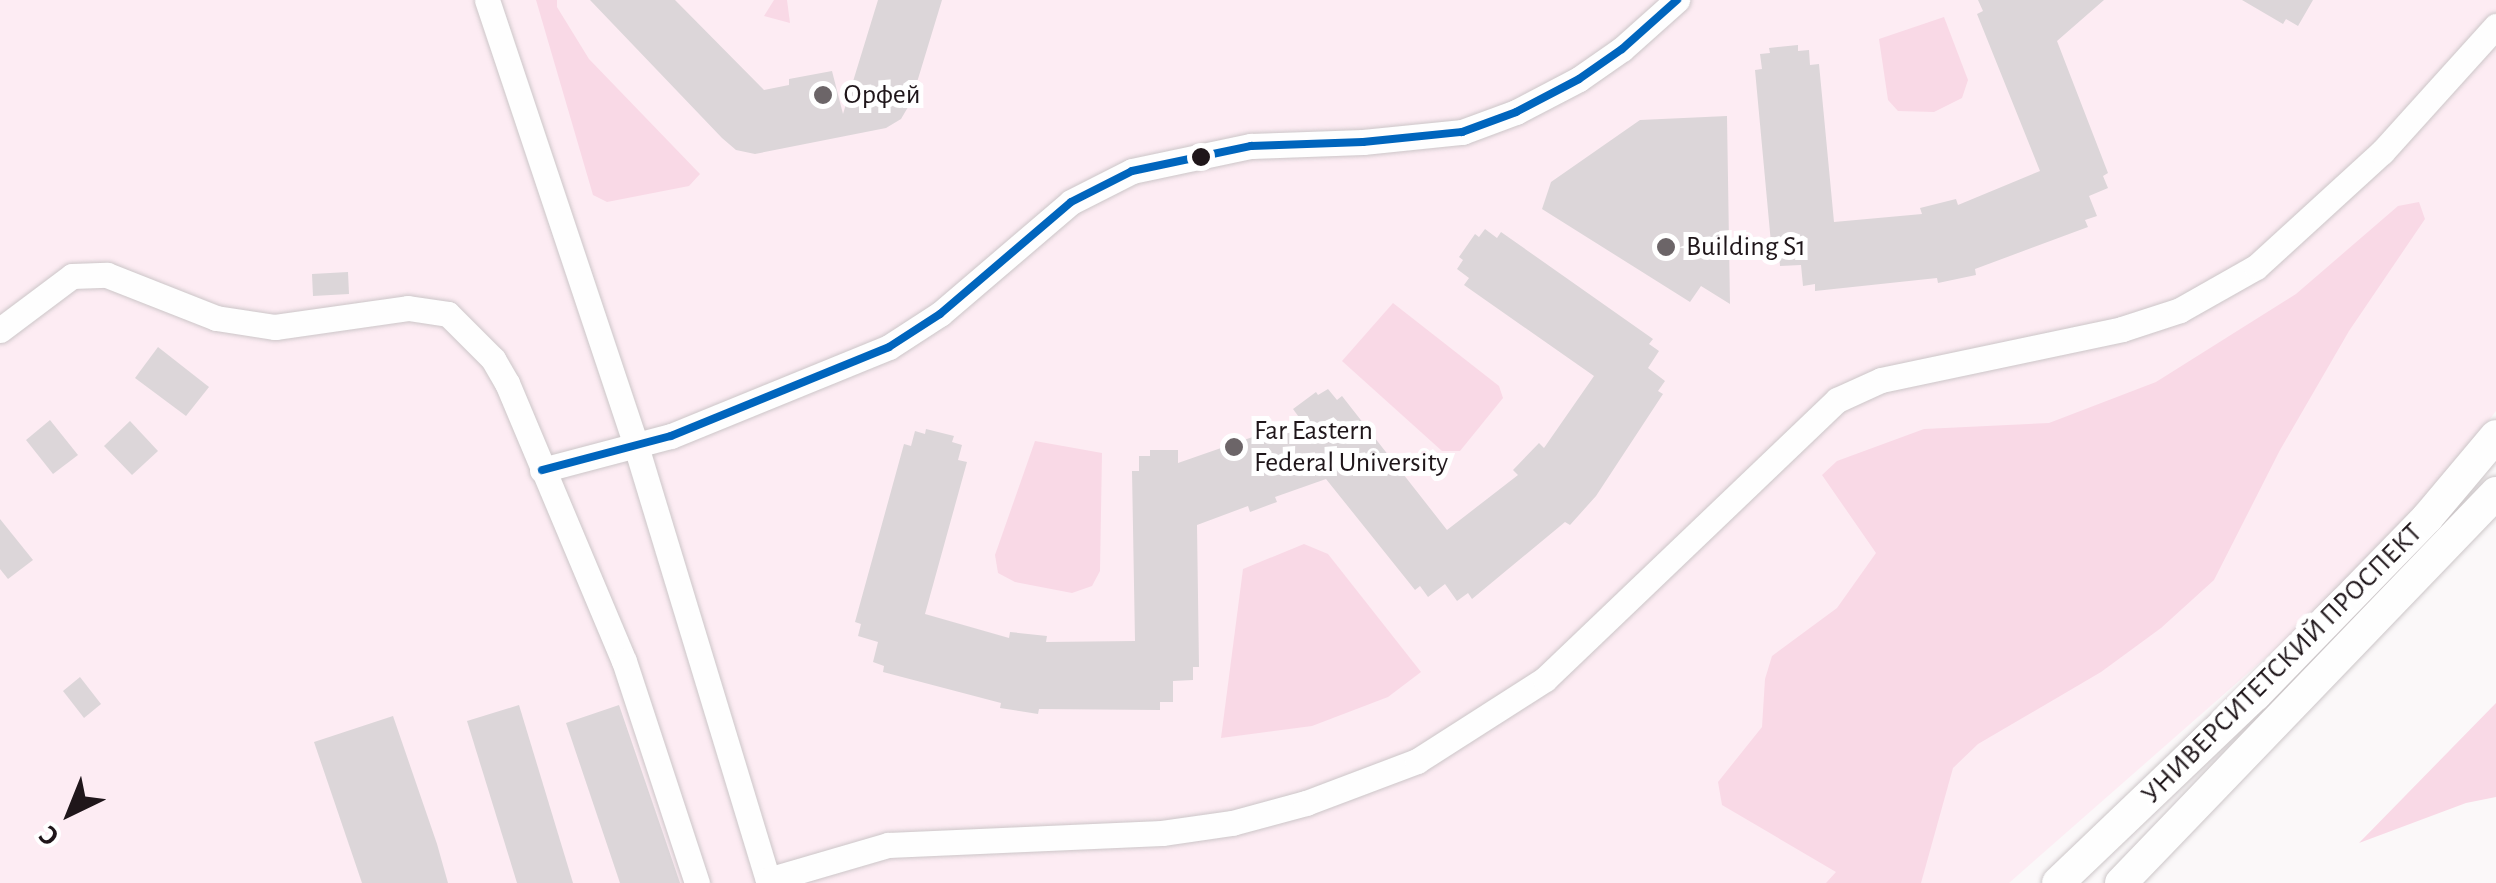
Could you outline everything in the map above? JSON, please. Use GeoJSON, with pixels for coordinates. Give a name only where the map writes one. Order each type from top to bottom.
{"type":"FeatureCollection","features":[{"type":"Feature","properties":{"kind":"main road","name":"УНИВЕРСИТЕТСКИЙ ПРОСПЕКТ"},"geometry":{"type":"LineString","coordinates":[[2058,883],[2255,695],[2427,518],[2496,436]]}},
{"type":"Feature","properties":{"kind":"main road","name":"УНИВЕРСИТЕТСКИЙ ПРОСПЕКТ"},"geometry":{"type":"LineString","coordinates":[[2121,883],[2496,493]]}},
{"type":"Feature","properties":{"kind":"street"},"geometry":{"type":"LineString","coordinates":[[487,0],[636,446],[769,882],[888,845],[1162,834],[1232,823],[1306,803],[1417,761],[1545,678],[1837,400],[1881,380],[2136,324],[2214,294],[2256,267],[2382,152],[2496,26]]}},
{"type":"Feature","properties":{"kind":"street"},"geometry":{"type":"LineString","coordinates":[[542,470],[636,446],[796,388],[889,347],[940,314],[1071,202],[1132,172],[1251,146],[1363,142],[1462,132],[1516,112],[1580,79],[1622,49],[1677,0]]}},
{"type":"Feature","properties":{"kind":"street"},"geometry":{"type":"LineString","coordinates":[[0,330],[72,276],[106,275],[216,318],[275,327],[408,308],[448,314],[493,359],[542,470],[624,662],[697,883]]}},
{"type":"Feature","properties":{"kind":"shaded area","name":"Far Eastern Federal University"},"geometry":{"type":"Polygon","coordinates":[[[0,0],[2496,0],[2496,411],[2441,483],[2354,580],[2009,883],[0,883],[0,0]]]}},
{"type":"Feature","properties":{"kind":"shaded area"},"geometry":{"type":"Polygon","coordinates":[[[536,0],[557,0],[557,7],[589,59],[700,174],[689,186],[607,202],[593,195],[536,0]]]}},
{"type":"Feature","properties":{"kind":"shaded area"},"geometry":{"type":"Polygon","coordinates":[[[774,0],[787,0],[790,23],[764,16],[774,0]]]}},
{"type":"Feature","properties":{"kind":"shaded area"},"geometry":{"type":"Polygon","coordinates":[[[1944,17],[1968,80],[1962,98],[1934,112],[1898,111],[1888,100],[1879,39],[1944,17]]]}},
{"type":"Feature","properties":{"kind":"shaded area"},"geometry":{"type":"Polygon","coordinates":[[[2419,202],[2425,219],[2349,331],[2280,450],[2214,580],[2161,628],[2101,672],[1978,744],[1953,768],[1921,883],[1826,883],[1836,872],[1722,805],[1718,782],[1762,727],[1765,679],[1772,656],[1837,608],[1876,553],[1822,475],[1837,461],[1924,429],[2049,423],[2156,382],[2296,294],[2398,206],[2419,202]]]}},
{"type":"Feature","properties":{"kind":"shaded area"},"geometry":{"type":"Polygon","coordinates":[[[1393,303],[1499,386],[1503,398],[1460,451],[1442,451],[1342,361],[1393,303]]]}},
{"type":"Feature","properties":{"kind":"shaded area"},"geometry":{"type":"Polygon","coordinates":[[[1035,441],[1102,453],[1100,571],[1092,586],[1072,593],[1015,582],[998,573],[995,555],[1035,441]]]}},
{"type":"Feature","properties":{"kind":"shaded area"},"geometry":{"type":"Polygon","coordinates":[[[1304,544],[1328,554],[1421,672],[1388,697],[1312,726],[1221,738],[1243,569],[1304,544]]]}},
{"type":"Feature","properties":{"kind":"shaded area"},"geometry":{"type":"Polygon","coordinates":[[[2496,703],[2496,797],[2466,803],[2359,843],[2496,703]]]}},
{"type":"Feature","properties":{"kind":"building"},"geometry":{"type":"Polygon","coordinates":[[[590,0],[675,0],[764,90],[789,85],[789,79],[832,71],[843,114],[878,0],[942,0],[911,102],[901,119],[886,128],[755,154],[736,150],[722,138],[590,0]]]}},
{"type":"Feature","properties":{"kind":"building"},"geometry":{"type":"Polygon","coordinates":[[[1978,0],[2104,0],[2057,41],[2108,173],[2103,176],[2108,188],[2089,196],[2097,216],[2085,220],[2088,227],[1975,269],[1976,275],[1938,283],[1937,278],[1815,291],[1815,284],[1803,286],[1801,265],[1780,266],[1779,254],[1772,254],[1755,70],[1762,69],[1760,54],[1770,53],[1769,48],[1798,45],[1798,51],[1809,50],[1810,65],[1819,64],[1834,222],[1922,214],[1920,208],[1956,199],[1958,205],[2040,171],[1977,14],[1983,11],[1978,0]]]}},
{"type":"Feature","properties":{"kind":"building"},"geometry":{"type":"Polygon","coordinates":[[[2242,0],[2313,0],[2298,26],[2286,19],[2283,24],[2242,0]]]}},
{"type":"Feature","properties":{"kind":"building","name":"Building S1"},"geometry":{"type":"Polygon","coordinates":[[[1727,116],[1730,304],[1701,286],[1690,302],[1542,209],[1551,182],[1640,120],[1727,116]]]}},
{"type":"Feature","properties":{"kind":"building"},"geometry":{"type":"Polygon","coordinates":[[[1485,229],[1497,238],[1501,232],[1653,339],[1649,344],[1659,351],[1648,368],[1665,381],[1658,391],[1663,394],[1596,496],[1570,525],[1565,522],[1472,599],[1468,593],[1457,601],[1445,584],[1428,597],[1420,586],[1415,590],[1326,479],[1275,497],[1277,502],[1250,512],[1248,506],[1197,525],[1199,667],[1193,667],[1193,680],[1173,681],[1173,702],[1160,702],[1160,710],[1039,709],[1038,714],[1000,708],[1001,703],[883,672],[884,666],[873,662],[878,642],[858,636],[861,624],[855,622],[904,444],[911,446],[915,431],[925,434],[926,429],[954,436],[952,442],[962,445],[958,460],[967,462],[925,614],[1009,638],[1010,632],[1047,636],[1046,642],[1135,641],[1132,471],[1139,471],[1139,456],[1150,456],[1150,450],[1178,450],[1178,463],[1301,420],[1293,409],[1316,392],[1318,395],[1328,389],[1337,400],[1342,396],[1447,530],[1518,475],[1513,470],[1539,443],[1544,448],[1594,376],[1464,285],[1469,278],[1457,269],[1463,260],[1459,257],[1475,234],[1479,237],[1485,229]]]}},
{"type":"Feature","properties":{"kind":"building"},"geometry":{"type":"Polygon","coordinates":[[[348,272],[349,294],[313,296],[312,274],[348,272]]]}},
{"type":"Feature","properties":{"kind":"building"},"geometry":{"type":"Polygon","coordinates":[[[158,347],[209,387],[186,416],[135,378],[158,347]]]}},
{"type":"Feature","properties":{"kind":"building"},"geometry":{"type":"Polygon","coordinates":[[[50,420],[78,455],[53,474],[26,440],[50,420]]]}},
{"type":"Feature","properties":{"kind":"building"},"geometry":{"type":"Polygon","coordinates":[[[130,421],[158,451],[132,475],[104,446],[130,421]]]}},
{"type":"Feature","properties":{"kind":"building"},"geometry":{"type":"Polygon","coordinates":[[[0,519],[33,560],[8,579],[0,569],[0,519]]]}},
{"type":"Feature","properties":{"kind":"building"},"geometry":{"type":"Polygon","coordinates":[[[80,677],[101,704],[84,718],[63,691],[80,677]]]}},
{"type":"Feature","properties":{"kind":"building"},"geometry":{"type":"Polygon","coordinates":[[[519,705],[573,883],[517,883],[467,721],[519,705]]]}},
{"type":"Feature","properties":{"kind":"building"},"geometry":{"type":"Polygon","coordinates":[[[619,705],[680,883],[620,883],[566,723],[619,705]]]}},
{"type":"Feature","properties":{"kind":"building"},"geometry":{"type":"Polygon","coordinates":[[[393,716],[448,883],[362,883],[314,742],[393,716]]]}},
{"type":"Feature","properties":{"kind":"transit line"},"geometry":{"type":"LineString","coordinates":[[542,470],[671,436],[889,347],[940,314],[1071,202],[1132,171],[1251,146],[1363,142],[1462,132],[1516,112],[1579,79],[1622,49],[1677,0]]}},
{"type":"Feature","properties":{"kind":"place","name":"Орфей"},"geometry":{"type":"Point","coordinates":[823,95]}},
{"type":"Feature","properties":{"kind":"place","name":"Building S1"},"geometry":{"type":"Point","coordinates":[1666,247]}},
{"type":"Feature","properties":{"kind":"place","name":"Far Eastern Federal University"},"geometry":{"type":"Point","coordinates":[1234,447]}}]}
